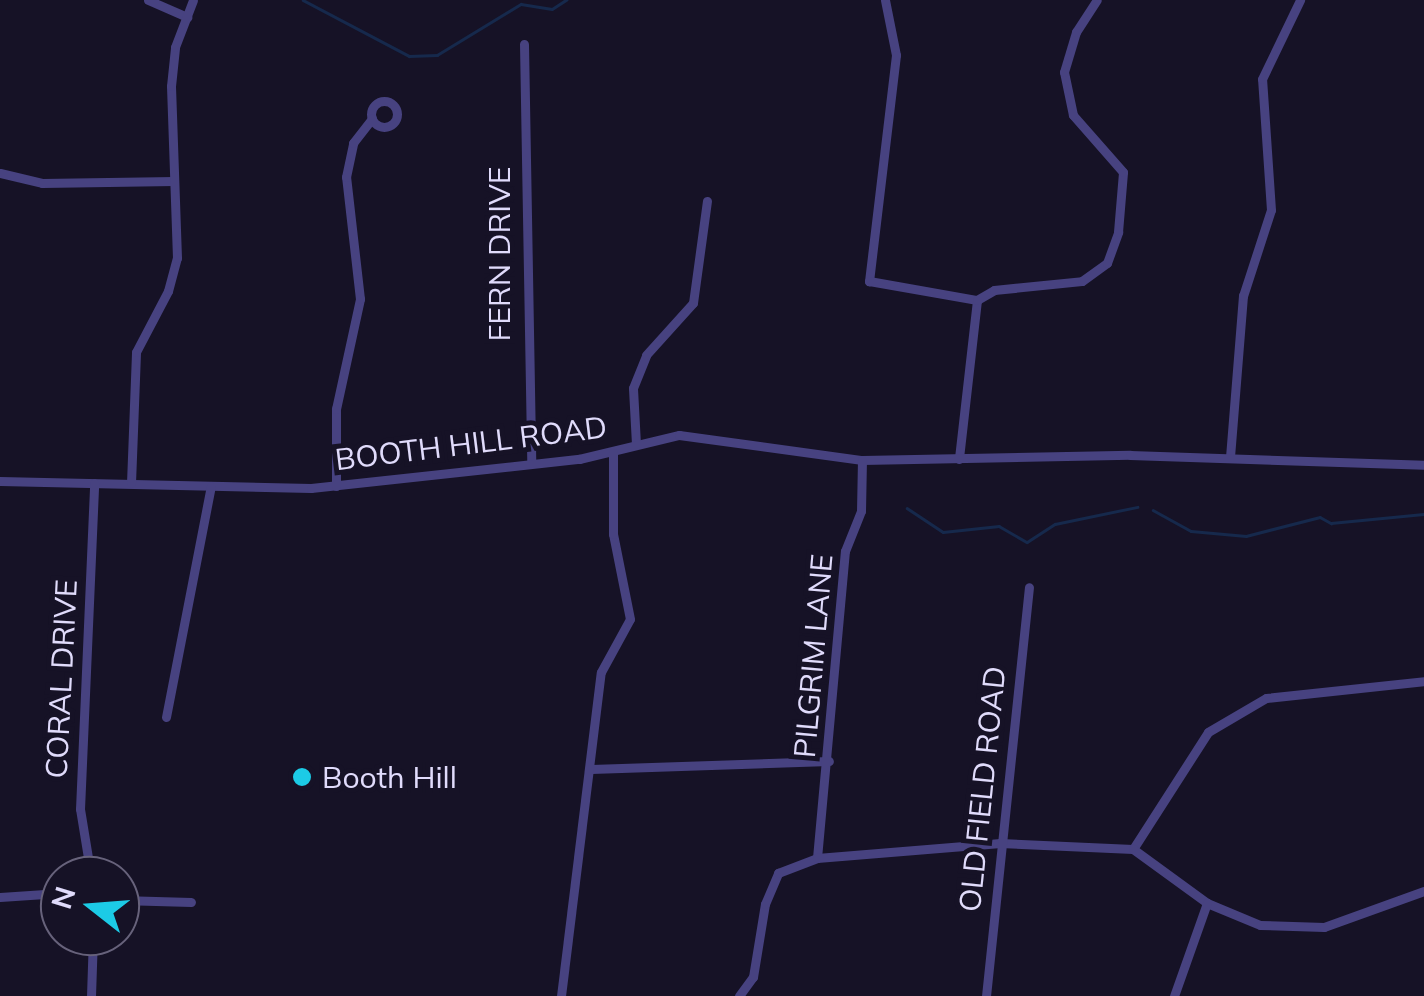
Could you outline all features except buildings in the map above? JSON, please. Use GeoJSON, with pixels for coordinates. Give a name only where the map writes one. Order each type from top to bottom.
{"type":"FeatureCollection","features":[{"type":"Feature","properties":{"kind":"street"},"geometry":{"type":"LineString","coordinates":[[148,0],[186,17]]}},
{"type":"Feature","properties":{"kind":"street"},"geometry":{"type":"LineString","coordinates":[[131,483],[133,365],[139,340],[174,274],[171,86],[193,0]]}},
{"type":"Feature","properties":{"kind":"street"},"geometry":{"type":"LineString","coordinates":[[884,0],[896,55],[870,281],[977,300],[994,290],[1082,281],[1106,263],[1118,232],[1122,172],[1073,114],[1064,72],[1076,32],[1097,0]]}},
{"type":"Feature","properties":{"kind":"street"},"geometry":{"type":"LineString","coordinates":[[1230,457],[1243,296],[1270,210],[1262,79],[1300,0]]}},
{"type":"Feature","properties":{"kind":"street","name":"FERN DRIVE"},"geometry":{"type":"LineString","coordinates":[[524,44],[531,463]]}},
{"type":"Feature","properties":{"kind":"street"},"geometry":{"type":"LineString","coordinates":[[336,486],[336,409],[360,300],[346,177],[353,143],[372,119]]}},
{"type":"Feature","properties":{"kind":"street"},"geometry":{"type":"LineString","coordinates":[[0,172],[42,183],[174,181]]}},
{"type":"Feature","properties":{"kind":"street"},"geometry":{"type":"LineString","coordinates":[[636,444],[633,388],[646,355],[693,303],[707,201]]}},
{"type":"Feature","properties":{"kind":"street"},"geometry":{"type":"LineString","coordinates":[[959,459],[977,300]]}},
{"type":"Feature","properties":{"kind":"street","name":"BOOTH HILL ROAD"},"geometry":{"type":"LineString","coordinates":[[0,481],[336,486],[614,453],[678,435],[862,460],[1230,457],[1424,465]]}},
{"type":"Feature","properties":{"kind":"street"},"geometry":{"type":"LineString","coordinates":[[561,996],[601,672],[630,619],[613,534],[614,453]]}},
{"type":"Feature","properties":{"kind":"street","name":"PILGRIM LANE"},"geometry":{"type":"LineString","coordinates":[[817,858],[829,760],[845,551],[862,511],[862,460]]}},
{"type":"Feature","properties":{"kind":"street","name":"CORAL DRIVE"},"geometry":{"type":"LineString","coordinates":[[88,856],[80,809],[94,483]]}},
{"type":"Feature","properties":{"kind":"street"},"geometry":{"type":"LineString","coordinates":[[166,717],[211,486]]}},
{"type":"Feature","properties":{"kind":"street","name":"OLD FIELD ROAD"},"geometry":{"type":"LineString","coordinates":[[986,996],[1030,587]]}},
{"type":"Feature","properties":{"kind":"street"},"geometry":{"type":"LineString","coordinates":[[1133,849],[1208,732],[1266,698],[1424,681]]}},
{"type":"Feature","properties":{"kind":"street"},"geometry":{"type":"LineString","coordinates":[[591,769],[829,760]]}},
{"type":"Feature","properties":{"kind":"street"},"geometry":{"type":"LineString","coordinates":[[739,996],[752,977],[765,904],[778,874],[817,858],[1000,843],[1133,849],[1206,903],[1260,926],[1324,927],[1424,891]]}},
{"type":"Feature","properties":{"kind":"street"},"geometry":{"type":"LineString","coordinates":[[0,896],[40,894]]}},
{"type":"Feature","properties":{"kind":"street"},"geometry":{"type":"LineString","coordinates":[[140,901],[190,902]]}},
{"type":"Feature","properties":{"kind":"street"},"geometry":{"type":"LineString","coordinates":[[1174,996],[1206,903]]}},
{"type":"Feature","properties":{"kind":"street"},"geometry":{"type":"LineString","coordinates":[[91,996],[92,956]]}},
{"type":"Feature","properties":{"kind":"waterway"},"geometry":{"type":"LineString","coordinates":[[303,0],[409,56],[437,55],[521,4],[552,9],[566,0]]}},
{"type":"Feature","properties":{"kind":"waterway"},"geometry":{"type":"LineString","coordinates":[[907,508],[943,532],[999,526],[1027,542],[1055,524],[1137,507]]}},
{"type":"Feature","properties":{"kind":"waterway"},"geometry":{"type":"LineString","coordinates":[[1153,510],[1191,531],[1246,536],[1320,517],[1331,523],[1424,514]]}},
{"type":"Feature","properties":{"kind":"place","name":"Booth Hill"},"geometry":{"type":"Point","coordinates":[302,777]}}]}
